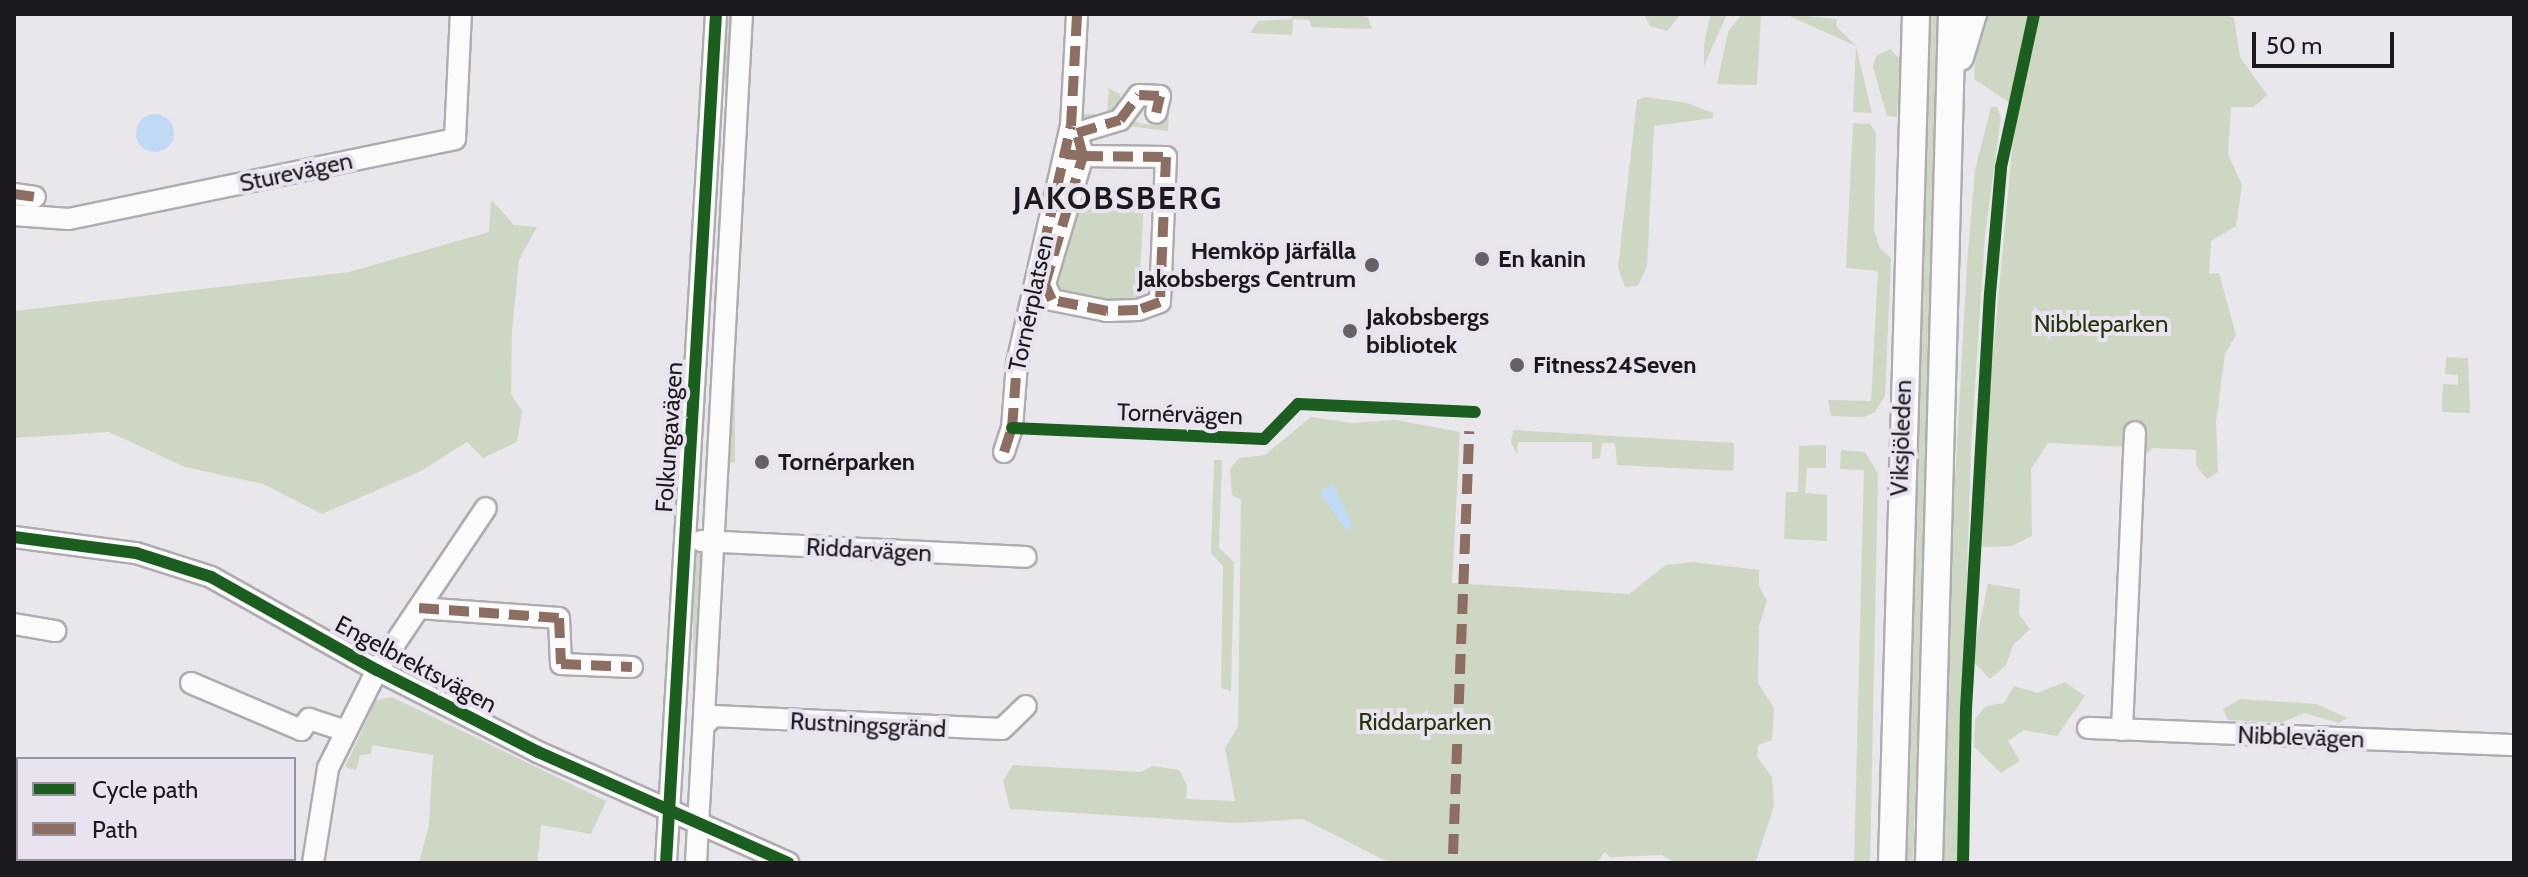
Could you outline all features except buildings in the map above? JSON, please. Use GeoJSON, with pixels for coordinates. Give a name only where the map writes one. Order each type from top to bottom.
{"type":"FeatureCollection","features":[{"type":"Feature","properties":{"kind":"main road"},"geometry":{"type":"LineString","coordinates":[[1905,14],[1915,92]]}},
{"type":"Feature","properties":{"kind":"main road","name":"Viksjöleden"},"geometry":{"type":"LineString","coordinates":[[1892,863],[1901,438],[1916,14]]}},
{"type":"Feature","properties":{"kind":"main road","name":"Viksjöleden"},"geometry":{"type":"LineString","coordinates":[[1929,863],[1952,14]]}},
{"type":"Feature","properties":{"kind":"main road"},"geometry":{"type":"LineString","coordinates":[[1950,87],[1973,14]]}},
{"type":"Feature","properties":{"kind":"street","name":"Sturevägen"},"geometry":{"type":"LineString","coordinates":[[14,215],[69,219],[455,139],[461,14]]}},
{"type":"Feature","properties":{"kind":"street","name":"Folkungavägen"},"geometry":{"type":"LineString","coordinates":[[666,863],[716,14]]}},
{"type":"Feature","properties":{"kind":"street","name":"Folkungavägen"},"geometry":{"type":"LineString","coordinates":[[696,863],[742,14]]}},
{"type":"Feature","properties":{"kind":"street","name":"Tornérplatsen"},"geometry":{"type":"LineString","coordinates":[[1004,452],[1012,428],[1017,363],[1074,155],[1071,126],[1077,14]]}},
{"type":"Feature","properties":{"kind":"street","name":"Tornérplatsen"},"geometry":{"type":"LineString","coordinates":[[1074,155],[1166,157],[1160,302],[1107,311],[1052,300],[1045,284],[1077,133],[1120,120],[1139,95],[1160,96],[1156,113]]}},
{"type":"Feature","properties":{"kind":"street"},"geometry":{"type":"LineString","coordinates":[[14,194],[35,197]]}},
{"type":"Feature","properties":{"kind":"street"},"geometry":{"type":"LineString","coordinates":[[2122,730],[2135,432]]}},
{"type":"Feature","properties":{"kind":"street"},"geometry":{"type":"LineString","coordinates":[[313,863],[328,768],[346,731],[377,670],[486,508]]}},
{"type":"Feature","properties":{"kind":"street","name":"Engelbrektsvägen"},"geometry":{"type":"LineString","coordinates":[[14,537],[136,553],[211,577],[377,670],[538,752],[789,863]]}},
{"type":"Feature","properties":{"kind":"street","name":"Riddarvägen"},"geometry":{"type":"LineString","coordinates":[[685,540],[1026,557]]}},
{"type":"Feature","properties":{"kind":"street"},"geometry":{"type":"LineString","coordinates":[[419,608],[559,618],[561,664],[632,667]]}},
{"type":"Feature","properties":{"kind":"street"},"geometry":{"type":"LineString","coordinates":[[14,624],[55,631]]}},
{"type":"Feature","properties":{"kind":"street"},"geometry":{"type":"LineString","coordinates":[[191,683],[301,730],[309,719],[346,731]]}},
{"type":"Feature","properties":{"kind":"street","name":"Rustningsgränd"},"geometry":{"type":"LineString","coordinates":[[704,726],[713,716],[1002,729],[1026,706]]}},
{"type":"Feature","properties":{"kind":"street","name":"Nibblevägen"},"geometry":{"type":"LineString","coordinates":[[2088,728],[2514,745]]}},
{"type":"Feature","properties":{"kind":"green space"},"geometry":{"type":"Polygon","coordinates":[[[725,14],[735,14],[735,463],[725,463],[725,14]]]}},
{"type":"Feature","properties":{"kind":"green space"},"geometry":{"type":"Polygon","coordinates":[[[1291,14],[1368,17],[1372,29],[1311,27],[1310,20],[1293,19],[1292,35],[1250,33],[1258,21],[1292,19],[1291,14]]]}},
{"type":"Feature","properties":{"kind":"green space"},"geometry":{"type":"Polygon","coordinates":[[[1644,14],[1681,14],[1667,31],[1650,26],[1644,14]]]}},
{"type":"Feature","properties":{"kind":"green space"},"geometry":{"type":"Polygon","coordinates":[[[1711,14],[1727,14],[1704,66],[1704,43],[1711,14]]]}},
{"type":"Feature","properties":{"kind":"green space"},"geometry":{"type":"Polygon","coordinates":[[[1742,14],[1761,14],[1757,85],[1717,84],[1728,32],[1742,14]]]}},
{"type":"Feature","properties":{"kind":"green space"},"geometry":{"type":"Polygon","coordinates":[[[1785,14],[1837,19],[1836,26],[1856,46],[1785,14]]]}},
{"type":"Feature","properties":{"kind":"green space"},"geometry":{"type":"Polygon","coordinates":[[[1931,14],[1942,14],[1913,863],[1905,863],[1907,672],[1931,14]]]}},
{"type":"Feature","properties":{"kind":"green space","name":"Nibbleparken"},"geometry":{"type":"Polygon","coordinates":[[[1984,14],[2224,14],[2234,18],[2240,57],[2267,95],[2254,107],[2231,107],[2228,154],[2242,185],[2236,226],[2211,241],[2209,274],[2219,273],[2236,335],[2225,354],[2216,422],[2218,472],[2207,479],[2196,465],[2196,450],[2152,448],[2148,453],[2146,448],[2048,443],[2031,469],[2032,536],[2012,546],[1982,547],[1985,440],[2016,107],[1974,79],[1977,34],[1984,14]]]}},
{"type":"Feature","properties":{"kind":"green space"},"geometry":{"type":"Polygon","coordinates":[[[1856,46],[1872,113],[1853,112],[1856,46]]]}},
{"type":"Feature","properties":{"kind":"green space"},"geometry":{"type":"Polygon","coordinates":[[[1890,49],[1900,59],[1897,117],[1887,116],[1873,67],[1876,56],[1890,49]]]}},
{"type":"Feature","properties":{"kind":"green space"},"geometry":{"type":"Polygon","coordinates":[[[1109,88],[1120,94],[1122,112],[1138,123],[1153,125],[1169,112],[1168,131],[1080,120],[1082,114],[1107,114],[1109,88]]]}},
{"type":"Feature","properties":{"kind":"green space"},"geometry":{"type":"Polygon","coordinates":[[[1645,97],[1687,103],[1713,113],[1713,118],[1654,126],[1647,266],[1638,286],[1625,287],[1618,268],[1637,100],[1645,97]]]}},
{"type":"Feature","properties":{"kind":"green space"},"geometry":{"type":"Polygon","coordinates":[[[1991,107],[1997,107],[2001,117],[1985,235],[1971,447],[1958,863],[1940,863],[1944,676],[1967,264],[1975,170],[1991,107]]]}},
{"type":"Feature","properties":{"kind":"green space"},"geometry":{"type":"Polygon","coordinates":[[[1853,123],[1870,124],[1876,133],[1874,230],[1879,247],[1891,258],[1885,396],[1875,412],[1864,417],[1831,416],[1828,400],[1871,401],[1878,271],[1846,268],[1853,123]]]}},
{"type":"Feature","properties":{"kind":"green space"},"geometry":{"type":"Polygon","coordinates":[[[1083,195],[1084,202],[1144,202],[1138,305],[1073,300],[1063,291],[1056,293],[1076,197],[1083,195]]]}},
{"type":"Feature","properties":{"kind":"green space"},"geometry":{"type":"Polygon","coordinates":[[[491,199],[514,225],[537,227],[519,260],[512,331],[511,394],[522,411],[517,442],[483,458],[467,442],[421,471],[322,514],[263,484],[185,467],[109,432],[14,438],[14,311],[349,272],[489,232],[491,199]]]}},
{"type":"Feature","properties":{"kind":"green space"},"geometry":{"type":"Polygon","coordinates":[[[2446,357],[2468,358],[2470,413],[2442,412],[2443,384],[2458,385],[2458,375],[2445,374],[2446,357]]]}},
{"type":"Feature","properties":{"kind":"green space","name":"Riddarparken"},"geometry":{"type":"Polygon","coordinates":[[[1311,417],[1351,423],[1395,420],[1460,432],[1452,583],[1629,594],[1666,565],[1693,562],[1759,570],[1759,586],[1767,601],[1759,626],[1758,683],[1774,708],[1772,740],[1758,745],[1757,757],[1772,777],[1774,806],[1756,861],[1676,863],[1662,855],[1610,857],[1605,852],[1596,863],[1390,863],[1303,819],[1235,823],[1010,809],[1003,781],[1013,765],[1141,772],[1152,766],[1179,770],[1187,785],[1186,799],[1235,801],[1225,748],[1238,727],[1241,500],[1232,495],[1230,469],[1239,458],[1265,455],[1311,417]]]}},
{"type":"Feature","properties":{"kind":"green space"},"geometry":{"type":"Polygon","coordinates":[[[1513,430],[1734,443],[1733,471],[1617,465],[1615,443],[1602,443],[1600,458],[1592,459],[1592,442],[1518,442],[1517,455],[1511,442],[1513,430]]]}},
{"type":"Feature","properties":{"kind":"green space"},"geometry":{"type":"Polygon","coordinates":[[[1826,445],[1826,468],[1807,468],[1805,493],[1827,495],[1827,541],[1784,539],[1786,492],[1798,492],[1799,446],[1826,445]]]}},
{"type":"Feature","properties":{"kind":"green space"},"geometry":{"type":"Polygon","coordinates":[[[1841,450],[1865,452],[1878,474],[1870,863],[1854,863],[1864,470],[1840,469],[1841,450]]]}},
{"type":"Feature","properties":{"kind":"green space"},"geometry":{"type":"Polygon","coordinates":[[[1214,460],[1222,460],[1219,548],[1234,562],[1231,691],[1221,688],[1223,566],[1211,553],[1214,460]]]}},
{"type":"Feature","properties":{"kind":"green space"},"geometry":{"type":"Polygon","coordinates":[[[693,553],[706,553],[706,804],[693,804],[693,553]]]}},
{"type":"Feature","properties":{"kind":"green space"},"geometry":{"type":"Polygon","coordinates":[[[1988,584],[2020,589],[2019,614],[2030,629],[2013,645],[2006,665],[1990,679],[1972,660],[1988,584]]]}},
{"type":"Feature","properties":{"kind":"green space"},"geometry":{"type":"Polygon","coordinates":[[[2065,682],[2085,696],[2057,736],[2024,730],[2008,741],[2020,761],[2001,773],[1974,747],[1975,719],[1986,706],[2004,703],[2014,686],[2037,693],[2065,682]]]}},
{"type":"Feature","properties":{"kind":"green space"},"geometry":{"type":"Polygon","coordinates":[[[392,697],[606,801],[591,834],[541,825],[537,863],[419,863],[429,825],[433,755],[372,745],[371,754],[360,755],[356,770],[345,767],[376,700],[392,697]]]}},
{"type":"Feature","properties":{"kind":"green space"},"geometry":{"type":"Polygon","coordinates":[[[2240,699],[2317,704],[2347,718],[2339,723],[2304,713],[2281,723],[2228,720],[2223,709],[2240,699]]]}},
{"type":"Feature","properties":{"kind":"water"},"geometry":{"type":"Polygon","coordinates":[[[155,114],[168,120],[174,133],[168,146],[155,152],[142,146],[136,133],[142,120],[155,114]]]}},
{"type":"Feature","properties":{"kind":"water"},"geometry":{"type":"Polygon","coordinates":[[[1333,484],[1352,523],[1348,532],[1319,492],[1333,484]]]}},
{"type":"Feature","properties":{"kind":"marked path"},"geometry":{"type":"LineString","coordinates":[[1004,452],[1012,428],[1017,363],[1071,126],[1077,14]]}},
{"type":"Feature","properties":{"kind":"marked path"},"geometry":{"type":"LineString","coordinates":[[1065,154],[1083,156],[1166,157],[1160,302],[1138,310],[1107,311],[1052,300],[1045,284],[1083,156],[1077,133],[1120,120],[1139,95],[1160,96],[1156,113]]}},
{"type":"Feature","properties":{"kind":"marked path"},"geometry":{"type":"LineString","coordinates":[[14,194],[35,197]]}},
{"type":"Feature","properties":{"kind":"marked path"},"geometry":{"type":"LineString","coordinates":[[1453,854],[1469,431]]}},
{"type":"Feature","properties":{"kind":"marked path"},"geometry":{"type":"LineString","coordinates":[[419,608],[559,618],[561,664],[632,667]]}},
{"type":"Feature","properties":{"kind":"cycle path"},"geometry":{"type":"LineString","coordinates":[[666,863],[716,14]]}},
{"type":"Feature","properties":{"kind":"cycle path"},"geometry":{"type":"LineString","coordinates":[[1963,863],[1966,709],[1990,294],[2001,167],[2034,14]]}},
{"type":"Feature","properties":{"kind":"cycle path","name":"Tornérvägen"},"geometry":{"type":"LineString","coordinates":[[1012,428],[1264,439],[1298,404],[1475,412]]}},
{"type":"Feature","properties":{"kind":"cycle path"},"geometry":{"type":"LineString","coordinates":[[14,537],[136,553],[211,577],[377,670],[538,752],[789,863]]}},
{"type":"Feature","properties":{"kind":"place","name":"En kanin"},"geometry":{"type":"Point","coordinates":[1482,259]}},
{"type":"Feature","properties":{"kind":"place","name":"Hemköp Järfälla Jakobsbergs Centrum"},"geometry":{"type":"Point","coordinates":[1372,265]}},
{"type":"Feature","properties":{"kind":"place","name":"Jakobsbergs bibliotek"},"geometry":{"type":"Point","coordinates":[1350,331]}},
{"type":"Feature","properties":{"kind":"place","name":"Fitness24Seven"},"geometry":{"type":"Point","coordinates":[1517,365]}},
{"type":"Feature","properties":{"kind":"place","name":"Tornérparken"},"geometry":{"type":"Point","coordinates":[762,462]}},
{"type":"Feature","properties":{"kind":"district","name":"JAKOBSBERG"},"geometry":{"type":"Point","coordinates":[1118,198]}}]}
